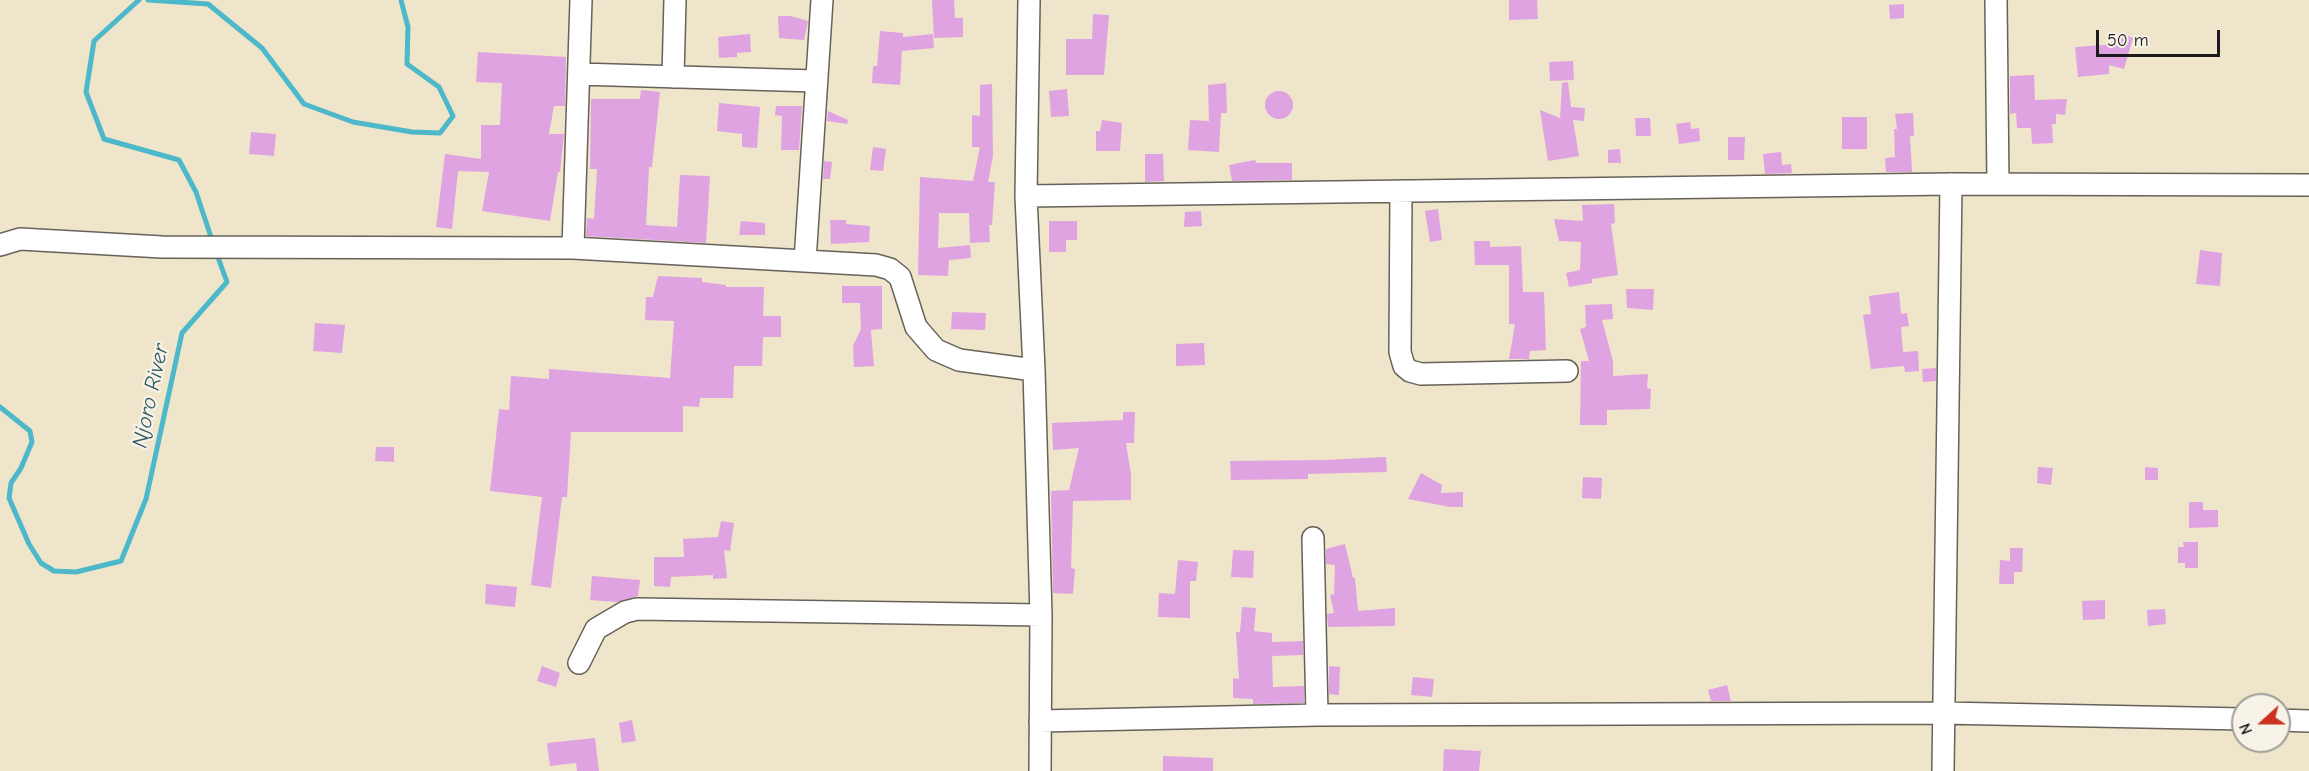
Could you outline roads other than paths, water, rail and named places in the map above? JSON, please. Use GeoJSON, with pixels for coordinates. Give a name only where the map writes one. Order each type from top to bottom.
{"type":"FeatureCollection","features":[{"type":"Feature","properties":{"kind":"street"},"geometry":{"type":"LineString","coordinates":[[573,248],[581,0]]}},
{"type":"Feature","properties":{"kind":"street"},"geometry":{"type":"LineString","coordinates":[[673,77],[675,0]]}},
{"type":"Feature","properties":{"kind":"street"},"geometry":{"type":"LineString","coordinates":[[805,261],[822,0]]}},
{"type":"Feature","properties":{"kind":"street"},"geometry":{"type":"LineString","coordinates":[[1029,0],[1026,196],[1041,615],[1040,771]]}},
{"type":"Feature","properties":{"kind":"street"},"geometry":{"type":"LineString","coordinates":[[1996,0],[1998,184]]}},
{"type":"Feature","properties":{"kind":"street"},"geometry":{"type":"LineString","coordinates":[[579,74],[815,81]]}},
{"type":"Feature","properties":{"kind":"street"},"geometry":{"type":"LineString","coordinates":[[1026,196],[1951,184],[2309,185]]}},
{"type":"Feature","properties":{"kind":"street"},"geometry":{"type":"LineString","coordinates":[[1943,771],[1951,184]]}},
{"type":"Feature","properties":{"kind":"street"},"geometry":{"type":"LineString","coordinates":[[1401,191],[1400,351],[1404,366],[1410,371],[1421,374],[1567,371]]}},
{"type":"Feature","properties":{"kind":"street"},"geometry":{"type":"LineString","coordinates":[[0,245],[20,239],[162,247],[573,248],[876,265],[890,269],[900,277],[916,327],[936,350],[959,360],[1034,370]]}},
{"type":"Feature","properties":{"kind":"street"},"geometry":{"type":"LineString","coordinates":[[1313,538],[1317,715]]}},
{"type":"Feature","properties":{"kind":"street"},"geometry":{"type":"LineString","coordinates":[[579,663],[596,629],[625,612],[637,609],[1041,615]]}},
{"type":"Feature","properties":{"kind":"street"},"geometry":{"type":"LineString","coordinates":[[1040,721],[1317,715],[1943,713],[2231,719]]}},
{"type":"Feature","properties":{"kind":"street"},"geometry":{"type":"LineString","coordinates":[[2291,720],[2309,721]]}},
{"type":"Feature","properties":{"kind":"waterway","name":"Njoro River"},"geometry":{"type":"LineString","coordinates":[[139,0],[94,41],[86,92],[104,139],[179,160],[196,192],[213,243]]}},
{"type":"Feature","properties":{"kind":"waterway","name":"Njoro River"},"geometry":{"type":"LineString","coordinates":[[148,0],[208,4],[262,48],[304,104],[353,122],[412,132],[440,133],[453,116],[439,87],[407,64],[408,27],[401,0]]}},
{"type":"Feature","properties":{"kind":"waterway","name":"Njoro River"},"geometry":{"type":"LineString","coordinates":[[0,407],[30,431],[32,442],[21,468],[11,483],[9,498],[29,544],[41,563],[54,571],[76,572],[121,561],[146,499],[182,333],[227,282],[216,252]]}}]}
